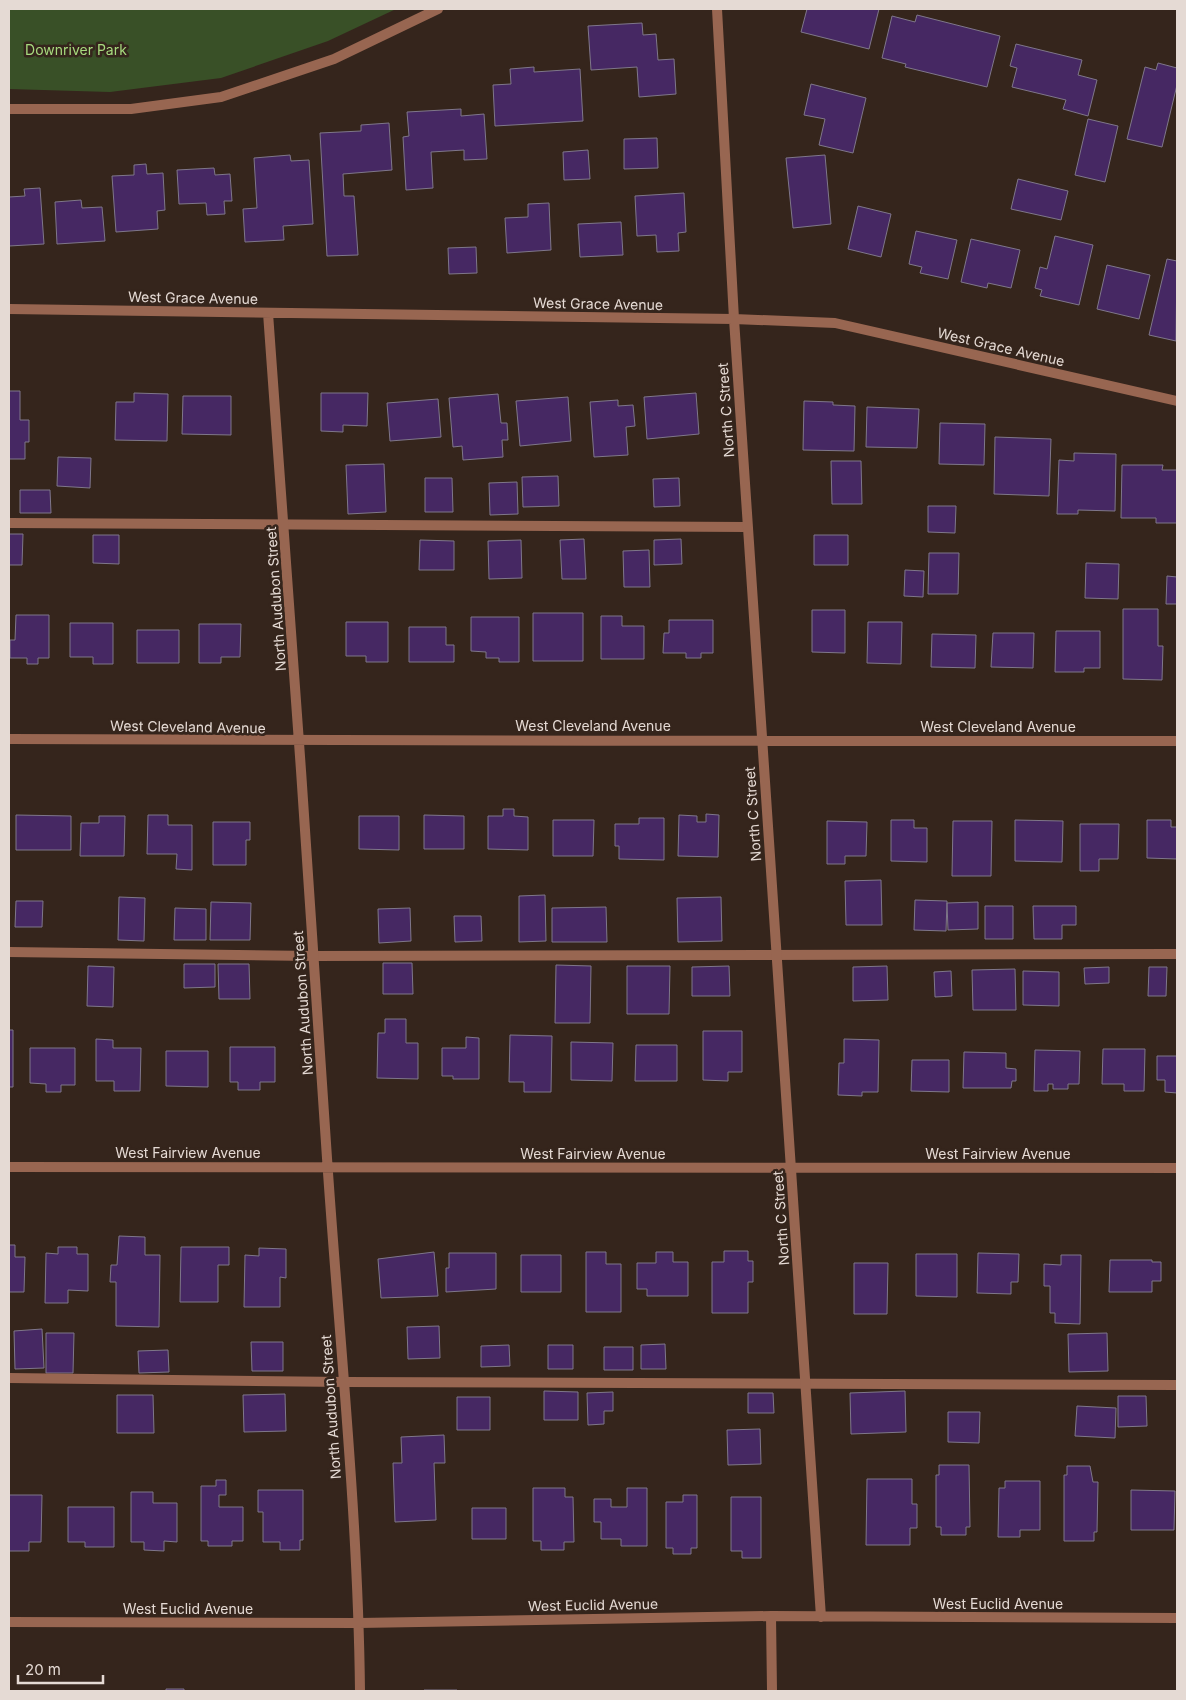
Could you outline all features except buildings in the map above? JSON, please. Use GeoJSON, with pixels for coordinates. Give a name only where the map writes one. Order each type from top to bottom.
{"type":"FeatureCollection","features":[{"type":"Feature","properties":{"kind":"street"},"geometry":{"type":"LineString","coordinates":[[9,108],[131,108],[221,97],[334,59],[438,9]]}},
{"type":"Feature","properties":{"kind":"street","name":"North C Street"},"geometry":{"type":"LineString","coordinates":[[717,9],[747,528],[822,1617]]}},
{"type":"Feature","properties":{"kind":"street","name":"West Grace Avenue"},"geometry":{"type":"LineString","coordinates":[[9,309],[734,319],[835,323],[1177,401]]}},
{"type":"Feature","properties":{"kind":"street","name":"North Audubon Street"},"geometry":{"type":"LineString","coordinates":[[268,313],[285,526],[313,956],[344,1382],[359,1622],[360,1691]]}},
{"type":"Feature","properties":{"kind":"street"},"geometry":{"type":"LineString","coordinates":[[9,523],[747,528]]}},
{"type":"Feature","properties":{"kind":"street","name":"West Cleveland Avenue"},"geometry":{"type":"LineString","coordinates":[[9,739],[299,742],[761,739],[1177,741]]}},
{"type":"Feature","properties":{"kind":"street"},"geometry":{"type":"LineString","coordinates":[[9,952],[313,956],[1177,954]]}},
{"type":"Feature","properties":{"kind":"street","name":"West Fairview Avenue"},"geometry":{"type":"LineString","coordinates":[[9,1167],[1177,1168]]}},
{"type":"Feature","properties":{"kind":"street"},"geometry":{"type":"LineString","coordinates":[[9,1378],[344,1382],[1177,1385]]}},
{"type":"Feature","properties":{"kind":"street"},"geometry":{"type":"LineString","coordinates":[[771,1616],[772,1691]]}},
{"type":"Feature","properties":{"kind":"street","name":"West Euclid Avenue"},"geometry":{"type":"LineString","coordinates":[[9,1622],[359,1622],[771,1616],[1177,1618]]}},
{"type":"Feature","properties":{"kind":"green space","name":"Downriver Park"},"geometry":{"type":"Polygon","coordinates":[[[9,9],[396,9],[328,41],[221,78],[110,92],[9,89],[9,9]]]}}]}
